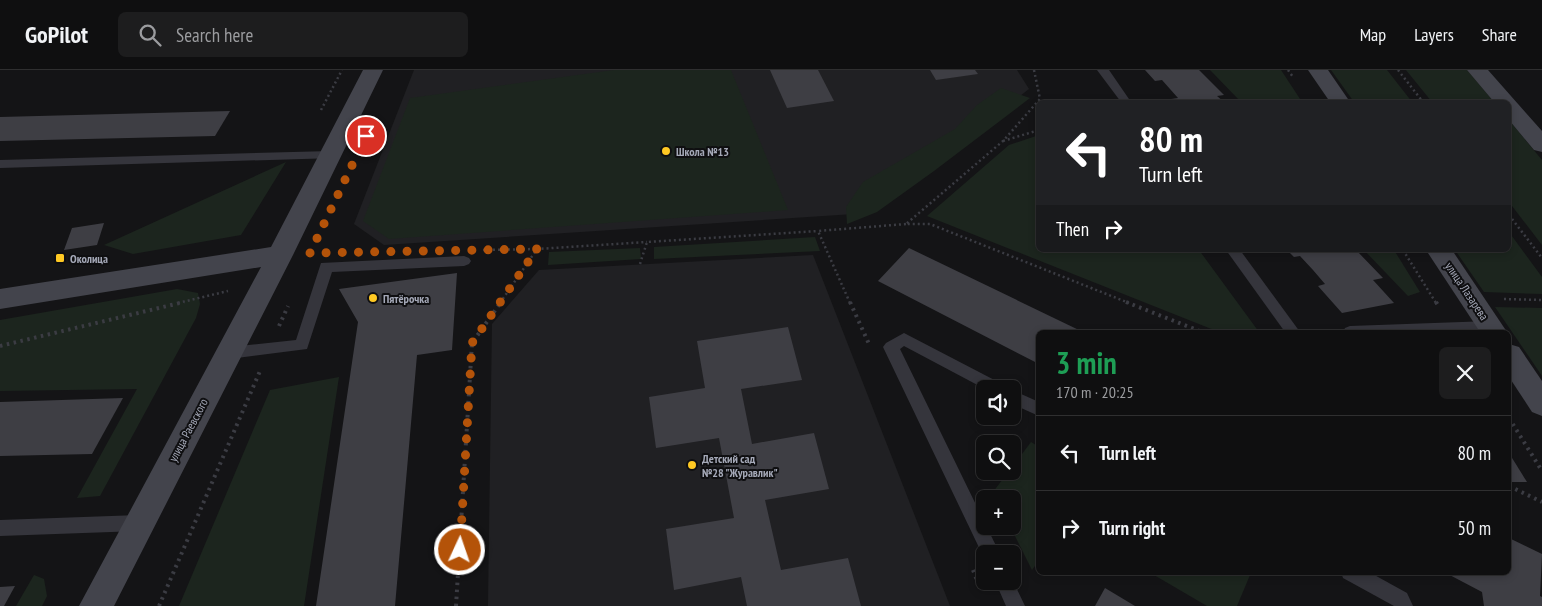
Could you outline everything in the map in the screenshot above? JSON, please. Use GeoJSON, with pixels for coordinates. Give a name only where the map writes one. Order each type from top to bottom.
{"type":"FeatureCollection","features":[{"type":"Feature","properties":{"kind":"main road","name":"улица Раевского"},"geometry":{"type":"LineString","coordinates":[[96,606],[280,255],[374,70]]}},
{"type":"Feature","properties":{"kind":"main road"},"geometry":{"type":"LineString","coordinates":[[1318,70],[1339,100]]}},
{"type":"Feature","properties":{"kind":"main road"},"geometry":{"type":"LineString","coordinates":[[1477,70],[1503,100]]}},
{"type":"Feature","properties":{"kind":"main road"},"geometry":{"type":"LineString","coordinates":[[1511,109],[1542,145]]}},
{"type":"Feature","properties":{"kind":"main road","name":"улица Лазарева"},"geometry":{"type":"LineString","coordinates":[[1440,252],[1492,330]]}},
{"type":"Feature","properties":{"kind":"main road"},"geometry":{"type":"LineString","coordinates":[[0,299],[280,255]]}},
{"type":"Feature","properties":{"kind":"main road"},"geometry":{"type":"LineString","coordinates":[[1511,357],[1542,404]]}},
{"type":"Feature","properties":{"kind":"lane"},"geometry":{"type":"LineString","coordinates":[[1103,70],[1125,100]]}},
{"type":"Feature","properties":{"kind":"lane"},"geometry":{"type":"LineString","coordinates":[[0,164],[331,155]]}},
{"type":"Feature","properties":{"kind":"lane"},"geometry":{"type":"LineString","coordinates":[[1234,252],[1292,330]]}},
{"type":"Feature","properties":{"kind":"lane"},"geometry":{"type":"LineString","coordinates":[[229,353],[302,345],[326,267],[464,261]]}},
{"type":"Feature","properties":{"kind":"lane"},"geometry":{"type":"LineString","coordinates":[[981,380],[904,340],[891,347],[987,545]]}},
{"type":"Feature","properties":{"kind":"lane"},"geometry":{"type":"LineString","coordinates":[[1021,401],[1036,408]]}},
{"type":"Feature","properties":{"kind":"lane"},"geometry":{"type":"LineString","coordinates":[[0,528],[139,524]]}},
{"type":"Feature","properties":{"kind":"lane"},"geometry":{"type":"LineString","coordinates":[[1356,575],[1400,599],[1404,606]]}},
{"type":"Feature","properties":{"kind":"lane"},"geometry":{"type":"LineString","coordinates":[[1008,590],[1016,606]]}},
{"type":"Feature","properties":{"kind":"path"},"geometry":{"type":"LineString","coordinates":[[1034,70],[1039,100]]}},
{"type":"Feature","properties":{"kind":"path"},"geometry":{"type":"LineString","coordinates":[[1398,70],[1421,100]]}},
{"type":"Feature","properties":{"kind":"path"},"geometry":{"type":"LineString","coordinates":[[1036,104],[1003,141],[906,224],[930,224],[1197,330]]}},
{"type":"Feature","properties":{"kind":"path"},"geometry":{"type":"LineString","coordinates":[[1003,141],[1036,131]]}},
{"type":"Feature","properties":{"kind":"path"},"geometry":{"type":"LineString","coordinates":[[1511,218],[1542,258]]}},
{"type":"Feature","properties":{"kind":"path"},"geometry":{"type":"LineString","coordinates":[[478,250],[537,249],[818,231]]}},
{"type":"Feature","properties":{"kind":"path"},"geometry":{"type":"LineString","coordinates":[[640,264],[647,242]]}},
{"type":"Feature","properties":{"kind":"path"},"geometry":{"type":"LineString","coordinates":[[456,606],[472,343],[537,249]]}},
{"type":"Feature","properties":{"kind":"path"},"geometry":{"type":"LineString","coordinates":[[1404,252],[1433,298]]}},
{"type":"Feature","properties":{"kind":"path"},"geometry":{"type":"LineString","coordinates":[[0,346],[228,291]]}},
{"type":"Feature","properties":{"kind":"path"},"geometry":{"type":"LineString","coordinates":[[159,606],[288,305]]}},
{"type":"Feature","properties":{"kind":"path"},"geometry":{"type":"LineString","coordinates":[[1511,421],[1542,471]]}},
{"type":"Feature","properties":{"kind":"path"},"geometry":{"type":"LineString","coordinates":[[1511,487],[1542,502]]}},
{"type":"Feature","properties":{"kind":"shaded area","name":"Школа №13"},"geometry":{"type":"Polygon","coordinates":[[[414,70],[1017,70],[1029,89],[869,213],[384,245],[354,224],[414,70]]]}},
{"type":"Feature","properties":{"kind":"shaded area","name":"Школа №13"},"geometry":{"type":"Polygon","coordinates":[[[614,70],[731,70],[788,210],[389,239],[363,221],[410,98],[614,70]]]}},
{"type":"Feature","properties":{"kind":"shaded area"},"geometry":{"type":"Polygon","coordinates":[[[1210,70],[1281,70],[1301,100],[1239,100],[1210,70]]]}},
{"type":"Feature","properties":{"kind":"shaded area"},"geometry":{"type":"Polygon","coordinates":[[[1331,70],[1387,70],[1410,100],[1353,100],[1331,70]]]}},
{"type":"Feature","properties":{"kind":"shaded area"},"geometry":{"type":"Polygon","coordinates":[[[1406,70],[1467,70],[1492,100],[1430,100],[1406,70]]]}},
{"type":"Feature","properties":{"kind":"shaded area"},"geometry":{"type":"Polygon","coordinates":[[[1001,88],[1030,98],[877,212],[847,224],[846,207],[863,182],[955,129],[977,105],[1001,88]]]}},
{"type":"Feature","properties":{"kind":"shaded area"},"geometry":{"type":"Polygon","coordinates":[[[1511,122],[1542,160],[1542,245],[1511,205],[1511,122]]]}},
{"type":"Feature","properties":{"kind":"shaded area"},"geometry":{"type":"Polygon","coordinates":[[[1036,136],[1036,252],[1200,252],[1258,330],[1214,330],[927,216],[1009,145],[1036,136]]]}},
{"type":"Feature","properties":{"kind":"shaded area"},"geometry":{"type":"Polygon","coordinates":[[[286,162],[241,235],[133,254],[104,245],[286,162]]]}},
{"type":"Feature","properties":{"kind":"shaded area"},"geometry":{"type":"Polygon","coordinates":[[[1511,235],[1542,277],[1542,294],[1484,292],[1456,252],[1511,252],[1511,235]]]}},
{"type":"Feature","properties":{"kind":"shaded area"},"geometry":{"type":"Polygon","coordinates":[[[815,237],[820,251],[654,259],[654,247],[815,237]]]}},
{"type":"Feature","properties":{"kind":"shaded area"},"geometry":{"type":"Polygon","coordinates":[[[640,248],[641,259],[548,265],[549,252],[640,248]]]}},
{"type":"Feature","properties":{"kind":"shaded area"},"geometry":{"type":"Polygon","coordinates":[[[1366,252],[1395,252],[1420,292],[1408,296],[1366,252]]]}},
{"type":"Feature","properties":{"kind":"shaded area","name":"Детский сад №28 \"Журавлик\""},"geometry":{"type":"Polygon","coordinates":[[[813,255],[950,606],[488,606],[492,324],[539,270],[813,255]]]}},
{"type":"Feature","properties":{"kind":"shaded area"},"geometry":{"type":"Polygon","coordinates":[[[177,289],[198,293],[200,304],[196,318],[100,496],[77,498],[137,389],[0,391],[0,320],[177,289]]]}},
{"type":"Feature","properties":{"kind":"shaded area"},"geometry":{"type":"Polygon","coordinates":[[[1495,307],[1542,308],[1542,376],[1511,330],[1495,307]]]}},
{"type":"Feature","properties":{"kind":"shaded area"},"geometry":{"type":"Polygon","coordinates":[[[339,377],[304,606],[179,606],[270,390],[339,377]]]}},
{"type":"Feature","properties":{"kind":"shaded area"},"geometry":{"type":"Polygon","coordinates":[[[1031,442],[1036,445],[1036,564],[1032,570],[1014,535],[1021,535],[1021,490],[995,490],[1002,480],[1021,480],[1021,455],[1031,442]]]}},
{"type":"Feature","properties":{"kind":"shaded area"},"geometry":{"type":"Polygon","coordinates":[[[34,575],[44,579],[47,596],[42,606],[16,606],[34,575]]]}},
{"type":"Feature","properties":{"kind":"shaded area"},"geometry":{"type":"Polygon","coordinates":[[[1154,575],[1250,575],[1237,606],[1207,606],[1154,575]]]}},
{"type":"Feature","properties":{"kind":"building"},"geometry":{"type":"Polygon","coordinates":[[[770,70],[818,70],[834,101],[787,108],[770,70]]]}},
{"type":"Feature","properties":{"kind":"building"},"geometry":{"type":"Polygon","coordinates":[[[930,70],[975,70],[978,74],[936,80],[930,70]]]}},
{"type":"Feature","properties":{"kind":"building"},"geometry":{"type":"Polygon","coordinates":[[[1145,70],[1199,70],[1224,95],[1217,96],[1222,100],[1172,100],[1178,98],[1162,80],[1155,81],[1145,70]]]}},
{"type":"Feature","properties":{"kind":"building"},"geometry":{"type":"Polygon","coordinates":[[[230,111],[215,136],[0,141],[0,117],[230,111]]]}},
{"type":"Feature","properties":{"kind":"building"},"geometry":{"type":"Polygon","coordinates":[[[104,223],[97,245],[64,250],[72,228],[104,223]]]}},
{"type":"Feature","properties":{"kind":"building"},"geometry":{"type":"Polygon","coordinates":[[[909,248],[1079,330],[1036,330],[1036,362],[878,281],[909,248]]]}},
{"type":"Feature","properties":{"kind":"building"},"geometry":{"type":"Polygon","coordinates":[[[1289,252],[1358,252],[1383,278],[1373,280],[1394,303],[1342,313],[1318,286],[1325,284],[1313,270],[1300,256],[1294,257],[1289,252]]]}},
{"type":"Feature","properties":{"kind":"building"},"geometry":{"type":"Polygon","coordinates":[[[457,273],[452,350],[417,355],[395,606],[316,606],[358,322],[339,289],[457,273]]]}},
{"type":"Feature","properties":{"kind":"building"},"geometry":{"type":"Polygon","coordinates":[[[788,327],[802,380],[741,389],[752,444],[814,433],[829,489],[765,500],[781,570],[848,558],[861,606],[747,606],[741,577],[674,590],[666,529],[734,518],[719,438],[656,448],[649,397],[705,388],[697,341],[788,327]]]}},
{"type":"Feature","properties":{"kind":"building"},"geometry":{"type":"Polygon","coordinates":[[[123,398],[92,454],[0,456],[0,402],[123,398]]]}},
{"type":"Feature","properties":{"kind":"building"},"geometry":{"type":"Polygon","coordinates":[[[1511,456],[1527,482],[1511,482],[1511,456]]]}},
{"type":"Feature","properties":{"kind":"building"},"geometry":{"type":"Polygon","coordinates":[[[1511,539],[1542,554],[1540,596],[1542,597],[1542,606],[1484,606],[1482,592],[1450,575],[1511,575],[1511,539]]]}},
{"type":"Feature","properties":{"kind":"building"},"geometry":{"type":"Polygon","coordinates":[[[15,586],[4,606],[0,606],[0,587],[15,586]]]}},
{"type":"Feature","properties":{"kind":"building"},"geometry":{"type":"Polygon","coordinates":[[[1105,588],[1135,606],[1095,606],[1105,588]]]}},
{"type":"Feature","properties":{"kind":"place","name":"Школа №13"},"geometry":{"type":"Point","coordinates":[666,151]}},
{"type":"Feature","properties":{"kind":"place","name":"Околица"},"geometry":{"type":"Point","coordinates":[60,258]}},
{"type":"Feature","properties":{"kind":"place","name":"Пятёрочка"},"geometry":{"type":"Point","coordinates":[373,298]}},
{"type":"Feature","properties":{"kind":"place","name":"Детский сад №28 \"Журавлик\""},"geometry":{"type":"Point","coordinates":[692,465]}},
{"type":"Feature","properties":{"kind":"route"},"geometry":{"type":"LineString","coordinates":[[366,136],[310,253],[537,249],[472,343],[460,550]]}}]}
